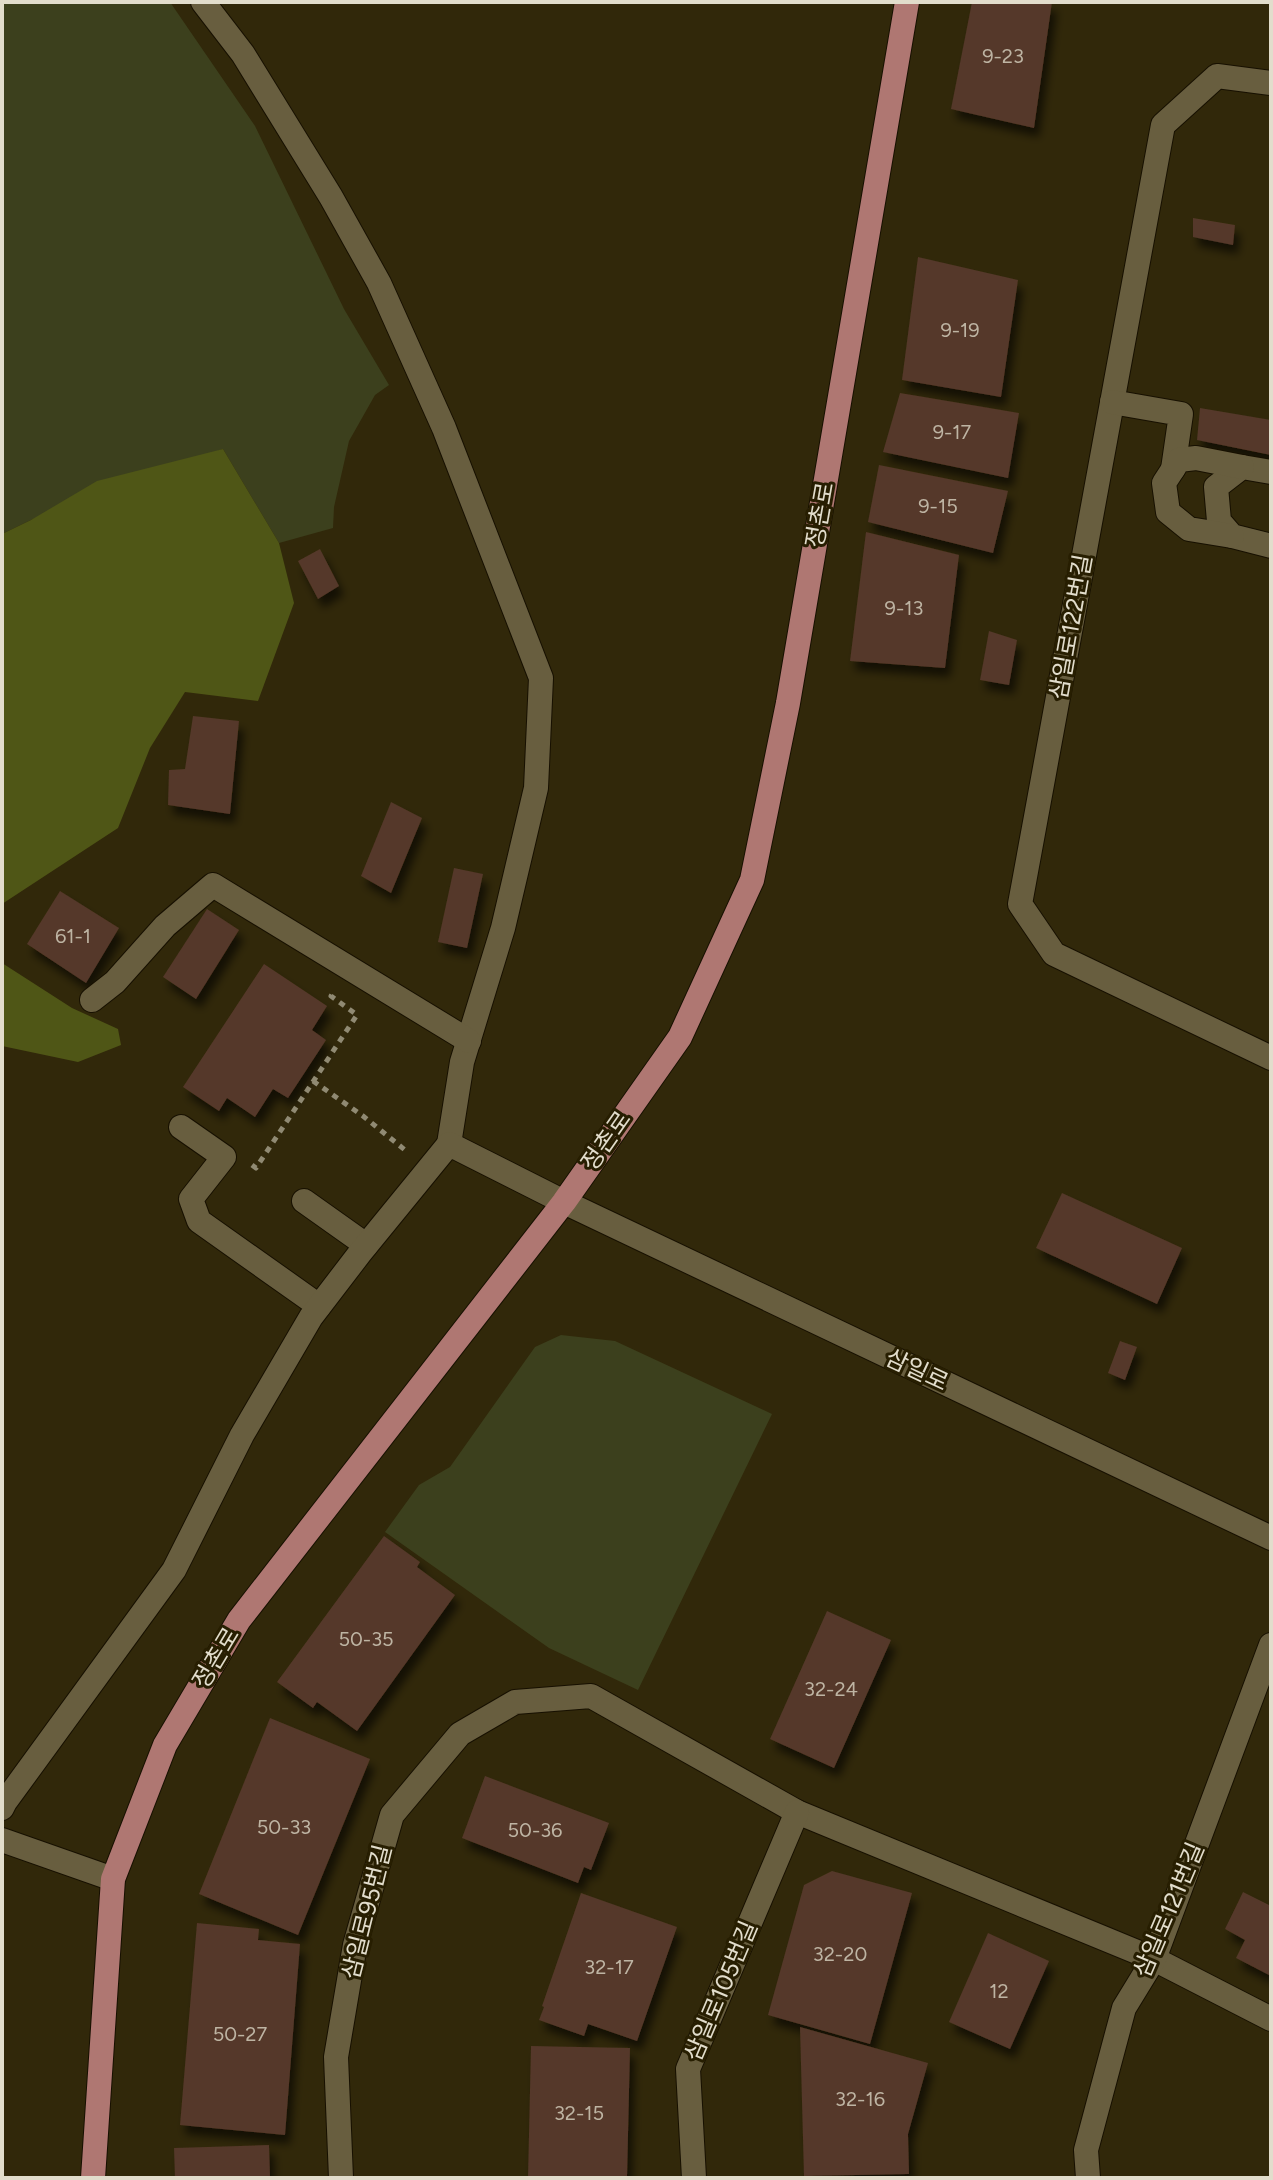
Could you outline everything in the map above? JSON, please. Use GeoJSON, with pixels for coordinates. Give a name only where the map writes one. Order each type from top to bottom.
{"type":"FeatureCollection","features":[{"type":"Feature","properties":{"kind":"main road","name":"정촌로"},"geometry":{"type":"LineString","coordinates":[[93,2178],[113,1879],[165,1745],[239,1620],[564,1202],[680,1037],[752,880],[791,687],[907,2]]}},
{"type":"Feature","properties":{"kind":"street"},"geometry":{"type":"LineString","coordinates":[[2,1808],[174,1570],[242,1435],[319,1306],[449,1144],[462,1062],[503,928],[536,788],[541,678],[444,428],[379,283],[331,197],[243,54],[203,2]]}},
{"type":"Feature","properties":{"kind":"street","name":"삼일로122번길"},"geometry":{"type":"LineString","coordinates":[[1271,83],[1217,76],[1163,125],[1020,904],[1054,954],[1271,1058]]}},
{"type":"Feature","properties":{"kind":"street"},"geometry":{"type":"LineString","coordinates":[[1112,402],[1181,414],[1173,469]]}},
{"type":"Feature","properties":{"kind":"street"},"geometry":{"type":"LineString","coordinates":[[1271,472],[1196,458],[1179,460],[1164,483],[1168,512],[1189,529],[1271,546]]}},
{"type":"Feature","properties":{"kind":"street"},"geometry":{"type":"LineString","coordinates":[[1232,536],[1219,521],[1216,487],[1242,467]]}},
{"type":"Feature","properties":{"kind":"street"},"geometry":{"type":"LineString","coordinates":[[92,1000],[115,982],[165,926],[213,885],[469,1041]]}},
{"type":"Feature","properties":{"kind":"street"},"geometry":{"type":"LineString","coordinates":[[181,1127],[224,1157],[191,1199],[199,1221],[319,1306]]}},
{"type":"Feature","properties":{"kind":"street","name":"삼일로"},"geometry":{"type":"LineString","coordinates":[[449,1144],[564,1202],[1271,1538]]}},
{"type":"Feature","properties":{"kind":"street"},"geometry":{"type":"LineString","coordinates":[[304,1201],[366,1245]]}},
{"type":"Feature","properties":{"kind":"street","name":"삼일로121번길"},"geometry":{"type":"LineString","coordinates":[[1088,2178],[1086,2150],[1124,2008],[1154,1959],[1271,1645]]}},
{"type":"Feature","properties":{"kind":"street","name":"삼일로95번길"},"geometry":{"type":"LineString","coordinates":[[341,2178],[336,2057],[355,1945],[392,1815],[460,1734],[515,1702],[591,1696],[797,1812]]}},
{"type":"Feature","properties":{"kind":"street"},"geometry":{"type":"LineString","coordinates":[[797,1812],[1154,1959],[1271,2019]]}},
{"type":"Feature","properties":{"kind":"street","name":"삼일로105번길"},"geometry":{"type":"LineString","coordinates":[[694,2178],[688,2069],[797,1812]]}},
{"type":"Feature","properties":{"kind":"street"},"geometry":{"type":"LineString","coordinates":[[2,1840],[113,1879]]}},
{"type":"Feature","properties":{"kind":"path"},"geometry":{"type":"LineString","coordinates":[[245,1159],[256,1168],[357,1015],[331,996],[349,968]]}},
{"type":"Feature","properties":{"kind":"path"},"geometry":{"type":"LineString","coordinates":[[313,1081],[363,1116],[428,1169]]}},
{"type":"Feature","properties":{"kind":"green space"},"geometry":{"type":"Polygon","coordinates":[[[2,2],[170,2],[255,126],[344,309],[389,385],[375,395],[349,441],[334,507],[333,528],[279,543],[223,449],[31,520],[2,534],[2,2]]]}},
{"type":"Feature","properties":{"kind":"green space"},"geometry":{"type":"Polygon","coordinates":[[[223,449],[279,543],[294,603],[258,701],[185,692],[150,748],[118,828],[2,904],[2,534],[97,481],[223,449]]]}},
{"type":"Feature","properties":{"kind":"green space"},"geometry":{"type":"Polygon","coordinates":[[[2,963],[72,1008],[118,1029],[121,1045],[78,1062],[2,1046],[2,963]]]}},
{"type":"Feature","properties":{"kind":"green space"},"geometry":{"type":"Polygon","coordinates":[[[561,1335],[615,1341],[772,1414],[638,1690],[549,1648],[385,1532],[419,1485],[450,1467],[535,1347],[561,1335]]]}},
{"type":"Feature","properties":{"kind":"building"},"geometry":{"type":"Polygon","coordinates":[[[972,2],[1052,2],[1034,128],[951,109],[972,2]]]}},
{"type":"Feature","properties":{"kind":"building"},"geometry":{"type":"Polygon","coordinates":[[[1193,218],[1235,225],[1233,245],[1193,237],[1193,218]]]}},
{"type":"Feature","properties":{"kind":"building"},"geometry":{"type":"Polygon","coordinates":[[[918,257],[1018,280],[1001,397],[902,380],[918,257]]]}},
{"type":"Feature","properties":{"kind":"building"},"geometry":{"type":"Polygon","coordinates":[[[900,393],[1019,413],[1008,478],[883,452],[900,393]]]}},
{"type":"Feature","properties":{"kind":"building"},"geometry":{"type":"Polygon","coordinates":[[[1200,408],[1271,420],[1271,455],[1197,440],[1200,408]]]}},
{"type":"Feature","properties":{"kind":"building"},"geometry":{"type":"Polygon","coordinates":[[[879,465],[1008,491],[993,553],[868,522],[879,465]]]}},
{"type":"Feature","properties":{"kind":"building"},"geometry":{"type":"Polygon","coordinates":[[[866,532],[959,555],[945,668],[850,661],[866,532]]]}},
{"type":"Feature","properties":{"kind":"building"},"geometry":{"type":"Polygon","coordinates":[[[320,549],[339,586],[318,599],[298,561],[320,549]]]}},
{"type":"Feature","properties":{"kind":"building"},"geometry":{"type":"Polygon","coordinates":[[[989,631],[1017,640],[1009,685],[980,680],[989,631]]]}},
{"type":"Feature","properties":{"kind":"building"},"geometry":{"type":"Polygon","coordinates":[[[193,716],[239,721],[230,814],[168,805],[169,770],[185,769],[193,716]]]}},
{"type":"Feature","properties":{"kind":"building"},"geometry":{"type":"Polygon","coordinates":[[[391,802],[422,818],[391,893],[361,876],[391,802]]]}},
{"type":"Feature","properties":{"kind":"building"},"geometry":{"type":"Polygon","coordinates":[[[454,868],[483,874],[467,948],[438,942],[454,868]]]}},
{"type":"Feature","properties":{"kind":"building"},"geometry":{"type":"Polygon","coordinates":[[[60,891],[119,928],[86,983],[27,944],[60,891]]]}},
{"type":"Feature","properties":{"kind":"building"},"geometry":{"type":"Polygon","coordinates":[[[207,909],[239,930],[196,999],[163,977],[207,909]]]}},
{"type":"Feature","properties":{"kind":"building"},"geometry":{"type":"Polygon","coordinates":[[[264,964],[327,1006],[312,1030],[326,1040],[288,1098],[273,1089],[255,1117],[227,1098],[219,1111],[183,1087],[264,964]]]}},
{"type":"Feature","properties":{"kind":"building"},"geometry":{"type":"Polygon","coordinates":[[[1062,1193],[1182,1248],[1157,1304],[1036,1248],[1062,1193]]]}},
{"type":"Feature","properties":{"kind":"building"},"geometry":{"type":"Polygon","coordinates":[[[1120,1341],[1137,1347],[1125,1380],[1108,1373],[1120,1341]]]}},
{"type":"Feature","properties":{"kind":"building"},"geometry":{"type":"Polygon","coordinates":[[[384,1536],[420,1562],[417,1567],[455,1595],[357,1731],[317,1702],[313,1708],[277,1682],[384,1536]]]}},
{"type":"Feature","properties":{"kind":"building"},"geometry":{"type":"Polygon","coordinates":[[[827,1611],[891,1640],[834,1768],[770,1739],[827,1611]]]}},
{"type":"Feature","properties":{"kind":"building"},"geometry":{"type":"Polygon","coordinates":[[[270,1718],[370,1759],[298,1935],[199,1894],[270,1718]]]}},
{"type":"Feature","properties":{"kind":"building"},"geometry":{"type":"Polygon","coordinates":[[[485,1776],[609,1823],[591,1870],[584,1867],[578,1883],[462,1838],[485,1776]]]}},
{"type":"Feature","properties":{"kind":"building"},"geometry":{"type":"Polygon","coordinates":[[[832,1871],[912,1893],[870,2044],[768,2015],[804,1885],[832,1871]]]}},
{"type":"Feature","properties":{"kind":"building"},"geometry":{"type":"Polygon","coordinates":[[[1243,1892],[1271,1906],[1269,1975],[1236,1958],[1245,1940],[1225,1929],[1243,1892]]]}},
{"type":"Feature","properties":{"kind":"building"},"geometry":{"type":"Polygon","coordinates":[[[581,1893],[677,1927],[637,2041],[588,2024],[584,2036],[539,2020],[581,1893]]]}},
{"type":"Feature","properties":{"kind":"building"},"geometry":{"type":"Polygon","coordinates":[[[197,1923],[259,1929],[258,1940],[300,1944],[285,2135],[180,2125],[197,1923]]]}},
{"type":"Feature","properties":{"kind":"building"},"geometry":{"type":"Polygon","coordinates":[[[988,1933],[1049,1961],[1010,2049],[949,2022],[988,1933]]]}},
{"type":"Feature","properties":{"kind":"building"},"geometry":{"type":"Polygon","coordinates":[[[800,2027],[928,2063],[908,2134],[909,2174],[804,2176],[800,2027]]]}},
{"type":"Feature","properties":{"kind":"building"},"geometry":{"type":"Polygon","coordinates":[[[531,2046],[630,2048],[627,2178],[528,2178],[531,2046]]]}},
{"type":"Feature","properties":{"kind":"building"},"geometry":{"type":"Polygon","coordinates":[[[269,2145],[270,2178],[175,2178],[174,2148],[269,2145]]]}}]}
